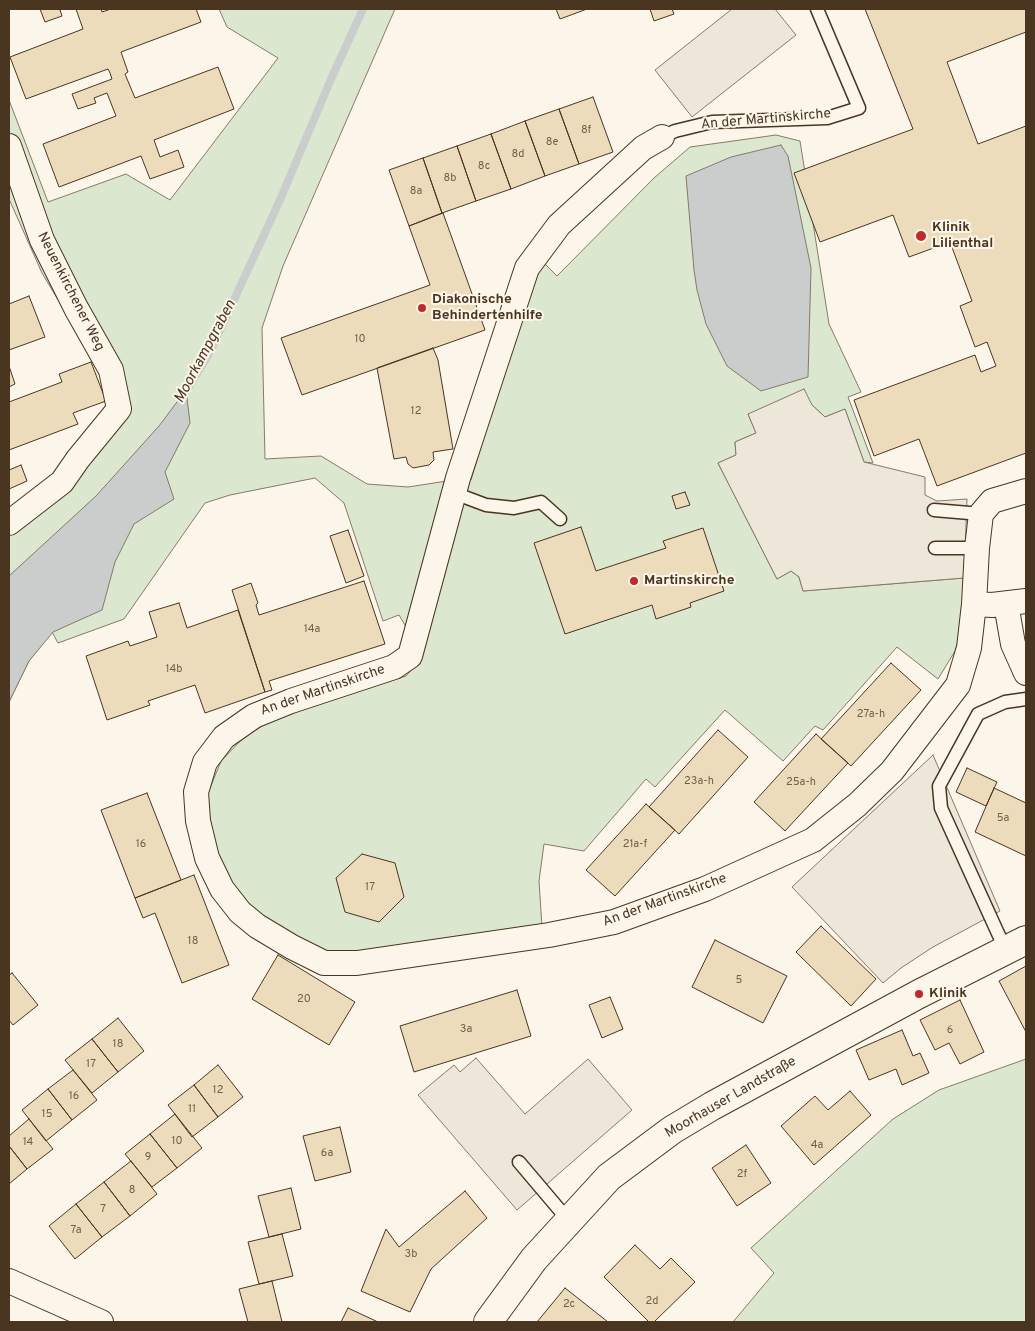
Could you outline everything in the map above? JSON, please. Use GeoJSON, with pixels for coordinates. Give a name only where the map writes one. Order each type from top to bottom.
{"type":"FeatureCollection","features":[{"type":"Feature","properties":{"kind":"street","name":"An der Martinskirche"},"geometry":{"type":"LineString","coordinates":[[662,137],[643,148],[558,224],[527,268],[482,400],[454,493],[410,656],[394,667],[254,716],[224,737],[205,762],[196,792],[198,821],[207,858],[222,889],[240,912],[257,926],[292,947],[324,962],[357,963],[549,935],[614,922],[705,889],[813,840],[850,811],[892,771],[958,684],[969,648],[981,514]]}},
{"type":"Feature","properties":{"kind":"street","name":"Neuenkirchener Weg"},"geometry":{"type":"LineString","coordinates":[[9,146],[42,240],[76,308],[111,370],[119,409],[78,459],[62,482],[9,523]]}},
{"type":"Feature","properties":{"kind":"street"},"geometry":{"type":"LineString","coordinates":[[981,514],[992,501],[1026,491]]}},
{"type":"Feature","properties":{"kind":"street"},"geometry":{"type":"LineString","coordinates":[[974,604],[1016,602],[1013,644],[1026,673]]}},
{"type":"Feature","properties":{"kind":"street","name":"Moorhauser Landstraße"},"geometry":{"type":"LineString","coordinates":[[488,1322],[534,1259],[608,1177],[672,1130],[712,1106],[867,1022],[1016,945]]}},
{"type":"Feature","properties":{"kind":"street"},"geometry":{"type":"LineString","coordinates":[[9,1281],[102,1322]]}},
{"type":"Feature","properties":{"kind":"lane","name":"An der Martinskirche"},"geometry":{"type":"LineString","coordinates":[[662,137],[675,131],[712,122],[827,118],[859,108],[817,9]]}},
{"type":"Feature","properties":{"kind":"lane"},"geometry":{"type":"LineString","coordinates":[[454,493],[486,505],[514,508],[541,502],[560,518]]}},
{"type":"Feature","properties":{"kind":"lane"},"geometry":{"type":"LineString","coordinates":[[934,510],[981,514]]}},
{"type":"Feature","properties":{"kind":"lane"},"geometry":{"type":"LineString","coordinates":[[935,548],[977,548]]}},
{"type":"Feature","properties":{"kind":"lane"},"geometry":{"type":"LineString","coordinates":[[1016,945],[941,808],[939,786],[978,714],[1005,702],[1026,699]]}},
{"type":"Feature","properties":{"kind":"lane"},"geometry":{"type":"LineString","coordinates":[[519,1162],[569,1222]]}},
{"type":"Feature","properties":{"kind":"green space"},"geometry":{"type":"Polygon","coordinates":[[[219,9],[395,9],[283,266],[262,328],[265,459],[321,456],[367,484],[408,487],[447,481],[471,480],[521,316],[543,262],[557,276],[654,178],[690,147],[776,135],[800,141],[829,324],[861,392],[848,397],[873,463],[864,462],[845,409],[825,417],[812,405],[748,414],[756,433],[735,442],[736,455],[718,463],[777,579],[791,571],[799,577],[803,591],[964,578],[964,620],[955,651],[938,679],[897,647],[823,730],[815,726],[783,761],[725,710],[655,787],[646,779],[584,851],[544,844],[539,881],[542,927],[340,955],[310,946],[256,915],[232,887],[210,839],[204,803],[221,761],[247,734],[278,718],[406,676],[423,656],[399,615],[383,621],[344,503],[315,478],[230,495],[205,503],[124,619],[58,643],[52,632],[29,661],[9,702],[9,510],[51,476],[74,454],[111,408],[104,377],[42,273],[9,199],[9,100],[48,202],[126,174],[170,200],[278,58],[227,27],[219,9]]]}},
{"type":"Feature","properties":{"kind":"green space"},"geometry":{"type":"Polygon","coordinates":[[[1026,1059],[1026,1322],[733,1322],[774,1273],[751,1248],[893,1119],[939,1090],[1026,1059]]]}},
{"type":"Feature","properties":{"kind":"shaded area"},"geometry":{"type":"Polygon","coordinates":[[[732,9],[775,9],[796,35],[692,117],[655,70],[732,9]]]}},
{"type":"Feature","properties":{"kind":"shaded area"},"geometry":{"type":"Polygon","coordinates":[[[781,145],[788,156],[811,268],[808,377],[761,391],[727,366],[706,324],[694,270],[686,176],[731,157],[781,145]]]}},
{"type":"Feature","properties":{"kind":"shaded area"},"geometry":{"type":"Polygon","coordinates":[[[804,389],[812,405],[825,417],[845,409],[864,462],[925,477],[925,495],[937,501],[967,499],[964,578],[803,591],[799,577],[791,571],[777,579],[718,463],[736,455],[735,442],[756,433],[748,414],[804,389]]]}},
{"type":"Feature","properties":{"kind":"shaded area"},"geometry":{"type":"Polygon","coordinates":[[[186,390],[190,423],[165,472],[174,499],[134,524],[115,562],[102,610],[53,632],[29,661],[9,702],[9,576],[96,496],[159,426],[186,390]]]}},
{"type":"Feature","properties":{"kind":"shaded area"},"geometry":{"type":"Polygon","coordinates":[[[933,755],[1000,911],[933,947],[901,968],[883,983],[792,887],[933,755]]]}},
{"type":"Feature","properties":{"kind":"shaded area"},"geometry":{"type":"Polygon","coordinates":[[[476,1058],[525,1114],[588,1059],[632,1110],[517,1210],[418,1095],[454,1065],[460,1072],[476,1058]]]}},
{"type":"Feature","properties":{"kind":"building"},"geometry":{"type":"Polygon","coordinates":[[[40,9],[63,9],[60,10],[62,16],[45,22],[40,9]]]}},
{"type":"Feature","properties":{"kind":"building"},"geometry":{"type":"Polygon","coordinates":[[[76,9],[101,9],[102,12],[111,9],[196,9],[201,22],[121,52],[128,72],[125,74],[135,98],[218,67],[234,109],[154,140],[160,157],[178,150],[184,167],[150,179],[141,156],[59,187],[43,144],[116,116],[107,93],[94,98],[96,103],[78,109],[72,94],[112,79],[110,73],[108,69],[26,99],[10,57],[83,29],[76,9]]]}},
{"type":"Feature","properties":{"kind":"building"},"geometry":{"type":"Polygon","coordinates":[[[556,9],[587,9],[560,19],[556,9]]]}},
{"type":"Feature","properties":{"kind":"building"},"geometry":{"type":"Polygon","coordinates":[[[650,9],[672,9],[674,14],[654,21],[650,9]]]}},
{"type":"Feature","properties":{"kind":"building"},"geometry":{"type":"Polygon","coordinates":[[[865,9],[1026,9],[1026,32],[947,62],[978,144],[1026,126],[1026,453],[937,486],[919,439],[874,456],[854,400],[975,355],[981,372],[996,366],[987,342],[975,347],[960,306],[972,301],[950,242],[909,257],[893,215],[820,242],[794,173],[913,129],[865,9]]]}},
{"type":"Feature","properties":{"kind":"building"},"geometry":{"type":"Polygon","coordinates":[[[593,97],[613,152],[579,164],[559,109],[593,97]]]}},
{"type":"Feature","properties":{"kind":"building"},"geometry":{"type":"Polygon","coordinates":[[[559,109],[579,164],[545,176],[525,121],[559,109]]]}},
{"type":"Feature","properties":{"kind":"building"},"geometry":{"type":"Polygon","coordinates":[[[525,121],[545,176],[511,189],[491,134],[525,121]]]}},
{"type":"Feature","properties":{"kind":"building"},"geometry":{"type":"Polygon","coordinates":[[[491,134],[511,189],[476,201],[457,146],[491,134]]]}},
{"type":"Feature","properties":{"kind":"building"},"geometry":{"type":"Polygon","coordinates":[[[457,146],[476,201],[442,213],[423,158],[457,146]]]}},
{"type":"Feature","properties":{"kind":"building"},"geometry":{"type":"Polygon","coordinates":[[[423,158],[442,213],[409,226],[389,170],[423,158]]]}},
{"type":"Feature","properties":{"kind":"building","name":"Diakonische Behindertenhilfe"},"geometry":{"type":"Polygon","coordinates":[[[443,213],[485,330],[302,395],[281,338],[430,285],[409,226],[443,213]]]}},
{"type":"Feature","properties":{"kind":"building"},"geometry":{"type":"Polygon","coordinates":[[[29,296],[45,337],[9,350],[9,304],[29,296]]]}},
{"type":"Feature","properties":{"kind":"building"},"geometry":{"type":"Polygon","coordinates":[[[433,348],[438,360],[453,449],[433,452],[434,460],[429,465],[413,468],[408,464],[406,457],[394,459],[377,368],[433,348]]]}},
{"type":"Feature","properties":{"kind":"building"},"geometry":{"type":"Polygon","coordinates":[[[91,362],[106,401],[73,413],[78,424],[9,450],[9,402],[62,382],[59,374],[91,362]]]}},
{"type":"Feature","properties":{"kind":"building"},"geometry":{"type":"Polygon","coordinates":[[[9,366],[15,384],[9,387],[9,366]]]}},
{"type":"Feature","properties":{"kind":"building"},"geometry":{"type":"Polygon","coordinates":[[[21,465],[27,481],[9,489],[9,470],[21,465]]]}},
{"type":"Feature","properties":{"kind":"building"},"geometry":{"type":"Polygon","coordinates":[[[685,492],[690,505],[676,509],[672,496],[685,492]]]}},
{"type":"Feature","properties":{"kind":"building","name":"Martinskirche"},"geometry":{"type":"Polygon","coordinates":[[[581,527],[596,571],[666,548],[663,541],[703,528],[724,591],[690,603],[691,607],[656,619],[652,605],[565,634],[534,543],[581,527]]]}},
{"type":"Feature","properties":{"kind":"building"},"geometry":{"type":"Polygon","coordinates":[[[348,530],[364,576],[346,583],[330,536],[348,530]]]}},
{"type":"Feature","properties":{"kind":"building"},"geometry":{"type":"Polygon","coordinates":[[[364,581],[385,644],[269,681],[272,690],[265,692],[232,590],[251,583],[258,603],[256,605],[259,615],[364,581]]]}},
{"type":"Feature","properties":{"kind":"building"},"geometry":{"type":"Polygon","coordinates":[[[179,603],[187,628],[238,610],[265,692],[205,713],[195,685],[148,701],[150,705],[107,720],[86,656],[128,641],[130,646],[157,637],[149,612],[179,603]]]}},
{"type":"Feature","properties":{"kind":"building"},"geometry":{"type":"Polygon","coordinates":[[[891,663],[921,690],[851,766],[821,739],[891,663]]]}},
{"type":"Feature","properties":{"kind":"building"},"geometry":{"type":"Polygon","coordinates":[[[718,730],[748,757],[679,834],[649,807],[718,730]]]}},
{"type":"Feature","properties":{"kind":"building"},"geometry":{"type":"Polygon","coordinates":[[[816,734],[848,763],[785,831],[754,802],[816,734]]]}},
{"type":"Feature","properties":{"kind":"building"},"geometry":{"type":"Polygon","coordinates":[[[967,768],[997,782],[986,806],[956,792],[967,768]]]}},
{"type":"Feature","properties":{"kind":"building"},"geometry":{"type":"Polygon","coordinates":[[[994,788],[1026,803],[1026,856],[975,832],[994,788]]]}},
{"type":"Feature","properties":{"kind":"building"},"geometry":{"type":"Polygon","coordinates":[[[147,793],[181,880],[135,898],[101,810],[147,793]]]}},
{"type":"Feature","properties":{"kind":"building"},"geometry":{"type":"Polygon","coordinates":[[[646,804],[675,830],[615,896],[586,870],[646,804]]]}},
{"type":"Feature","properties":{"kind":"building"},"geometry":{"type":"Polygon","coordinates":[[[362,854],[395,863],[404,897],[379,922],[345,912],[336,878],[362,854]]]}},
{"type":"Feature","properties":{"kind":"building"},"geometry":{"type":"Polygon","coordinates":[[[194,875],[229,965],[182,983],[155,913],[143,918],[135,898],[194,875]]]}},
{"type":"Feature","properties":{"kind":"building"},"geometry":{"type":"Polygon","coordinates":[[[821,926],[876,979],[851,1006],[796,952],[821,926]]]}},
{"type":"Feature","properties":{"kind":"building"},"geometry":{"type":"Polygon","coordinates":[[[715,940],[787,976],[763,1023],[692,987],[715,940]]]}},
{"type":"Feature","properties":{"kind":"building"},"geometry":{"type":"Polygon","coordinates":[[[278,955],[355,1002],[329,1045],[252,999],[278,955]]]}},
{"type":"Feature","properties":{"kind":"building"},"geometry":{"type":"Polygon","coordinates":[[[1026,966],[1026,1032],[999,981],[1026,966]]]}},
{"type":"Feature","properties":{"kind":"building"},"geometry":{"type":"Polygon","coordinates":[[[12,973],[38,1005],[13,1025],[9,1020],[9,975],[12,973]]]}},
{"type":"Feature","properties":{"kind":"building"},"geometry":{"type":"Polygon","coordinates":[[[517,990],[531,1036],[414,1072],[400,1026],[517,990]]]}},
{"type":"Feature","properties":{"kind":"building"},"geometry":{"type":"Polygon","coordinates":[[[610,997],[623,1029],[602,1038],[589,1005],[610,997]]]}},
{"type":"Feature","properties":{"kind":"building"},"geometry":{"type":"Polygon","coordinates":[[[960,1000],[984,1052],[960,1064],[949,1043],[935,1050],[920,1020],[960,1000]]]}},
{"type":"Feature","properties":{"kind":"building"},"geometry":{"type":"Polygon","coordinates":[[[118,1018],[144,1051],[118,1072],[92,1039],[118,1018]]]}},
{"type":"Feature","properties":{"kind":"building"},"geometry":{"type":"Polygon","coordinates":[[[902,1030],[913,1056],[920,1053],[929,1073],[902,1085],[896,1069],[869,1080],[856,1050],[902,1030]]]}},
{"type":"Feature","properties":{"kind":"building"},"geometry":{"type":"Polygon","coordinates":[[[92,1039],[118,1072],[92,1093],[65,1060],[92,1039]]]}},
{"type":"Feature","properties":{"kind":"building"},"geometry":{"type":"Polygon","coordinates":[[[218,1065],[243,1097],[218,1117],[194,1085],[218,1065]]]}},
{"type":"Feature","properties":{"kind":"building"},"geometry":{"type":"Polygon","coordinates":[[[73,1070],[97,1100],[72,1120],[48,1089],[73,1070]]]}},
{"type":"Feature","properties":{"kind":"building"},"geometry":{"type":"Polygon","coordinates":[[[194,1085],[218,1117],[192,1137],[168,1105],[194,1085]]]}},
{"type":"Feature","properties":{"kind":"building"},"geometry":{"type":"Polygon","coordinates":[[[48,1089],[72,1120],[46,1141],[22,1110],[48,1089]]]}},
{"type":"Feature","properties":{"kind":"building"},"geometry":{"type":"Polygon","coordinates":[[[850,1091],[871,1115],[814,1165],[781,1126],[815,1096],[828,1110],[850,1091]]]}},
{"type":"Feature","properties":{"kind":"building"},"geometry":{"type":"Polygon","coordinates":[[[175,1114],[202,1148],[177,1168],[150,1134],[175,1114]]]}},
{"type":"Feature","properties":{"kind":"building"},"geometry":{"type":"Polygon","coordinates":[[[29,1119],[53,1149],[27,1169],[9,1146],[9,1136],[29,1119]]]}},
{"type":"Feature","properties":{"kind":"building"},"geometry":{"type":"Polygon","coordinates":[[[340,1127],[351,1172],[315,1181],[303,1136],[340,1127]]]}},
{"type":"Feature","properties":{"kind":"building"},"geometry":{"type":"Polygon","coordinates":[[[150,1134],[177,1168],[152,1187],[125,1154],[150,1134]]]}},
{"type":"Feature","properties":{"kind":"building"},"geometry":{"type":"Polygon","coordinates":[[[746,1145],[771,1183],[737,1206],[712,1168],[746,1145]]]}},
{"type":"Feature","properties":{"kind":"building"},"geometry":{"type":"Polygon","coordinates":[[[9,1146],[27,1169],[9,1184],[9,1146]]]}},
{"type":"Feature","properties":{"kind":"building"},"geometry":{"type":"Polygon","coordinates":[[[131,1161],[157,1194],[130,1216],[104,1182],[131,1161]]]}},
{"type":"Feature","properties":{"kind":"building"},"geometry":{"type":"Polygon","coordinates":[[[104,1182],[130,1216],[102,1237],[76,1204],[104,1182]]]}},
{"type":"Feature","properties":{"kind":"building"},"geometry":{"type":"Polygon","coordinates":[[[291,1188],[301,1229],[269,1237],[258,1196],[291,1188]]]}},
{"type":"Feature","properties":{"kind":"building"},"geometry":{"type":"Polygon","coordinates":[[[465,1191],[487,1218],[431,1269],[410,1312],[361,1291],[386,1229],[399,1247],[465,1191]]]}},
{"type":"Feature","properties":{"kind":"building"},"geometry":{"type":"Polygon","coordinates":[[[76,1204],[102,1237],[75,1259],[49,1226],[76,1204]]]}},
{"type":"Feature","properties":{"kind":"building"},"geometry":{"type":"Polygon","coordinates":[[[282,1234],[293,1276],[259,1284],[248,1242],[282,1234]]]}},
{"type":"Feature","properties":{"kind":"building"},"geometry":{"type":"Polygon","coordinates":[[[635,1245],[660,1269],[671,1258],[695,1282],[654,1322],[649,1322],[604,1277],[635,1245]]]}},
{"type":"Feature","properties":{"kind":"building"},"geometry":{"type":"Polygon","coordinates":[[[272,1281],[282,1322],[248,1322],[239,1289],[272,1281]]]}},
{"type":"Feature","properties":{"kind":"building"},"geometry":{"type":"Polygon","coordinates":[[[565,1288],[608,1322],[537,1322],[565,1288]]]}},
{"type":"Feature","properties":{"kind":"building"},"geometry":{"type":"Polygon","coordinates":[[[348,1308],[378,1322],[341,1322],[348,1308]]]}},
{"type":"Feature","properties":{"kind":"waterway","name":"Moorkampgraben"},"geometry":{"type":"LineString","coordinates":[[181,400],[209,354],[280,200],[363,9]]}},
{"type":"Feature","properties":{"kind":"place","name":"Klinik Lilienthal"},"geometry":{"type":"Point","coordinates":[921,236]}},
{"type":"Feature","properties":{"kind":"place","name":"Diakonische Behindertenhilfe"},"geometry":{"type":"Point","coordinates":[422,308]}},
{"type":"Feature","properties":{"kind":"place","name":"Martinskirche"},"geometry":{"type":"Point","coordinates":[634,581]}},
{"type":"Feature","properties":{"kind":"place","name":"Klinik"},"geometry":{"type":"Point","coordinates":[919,994]}}]}
